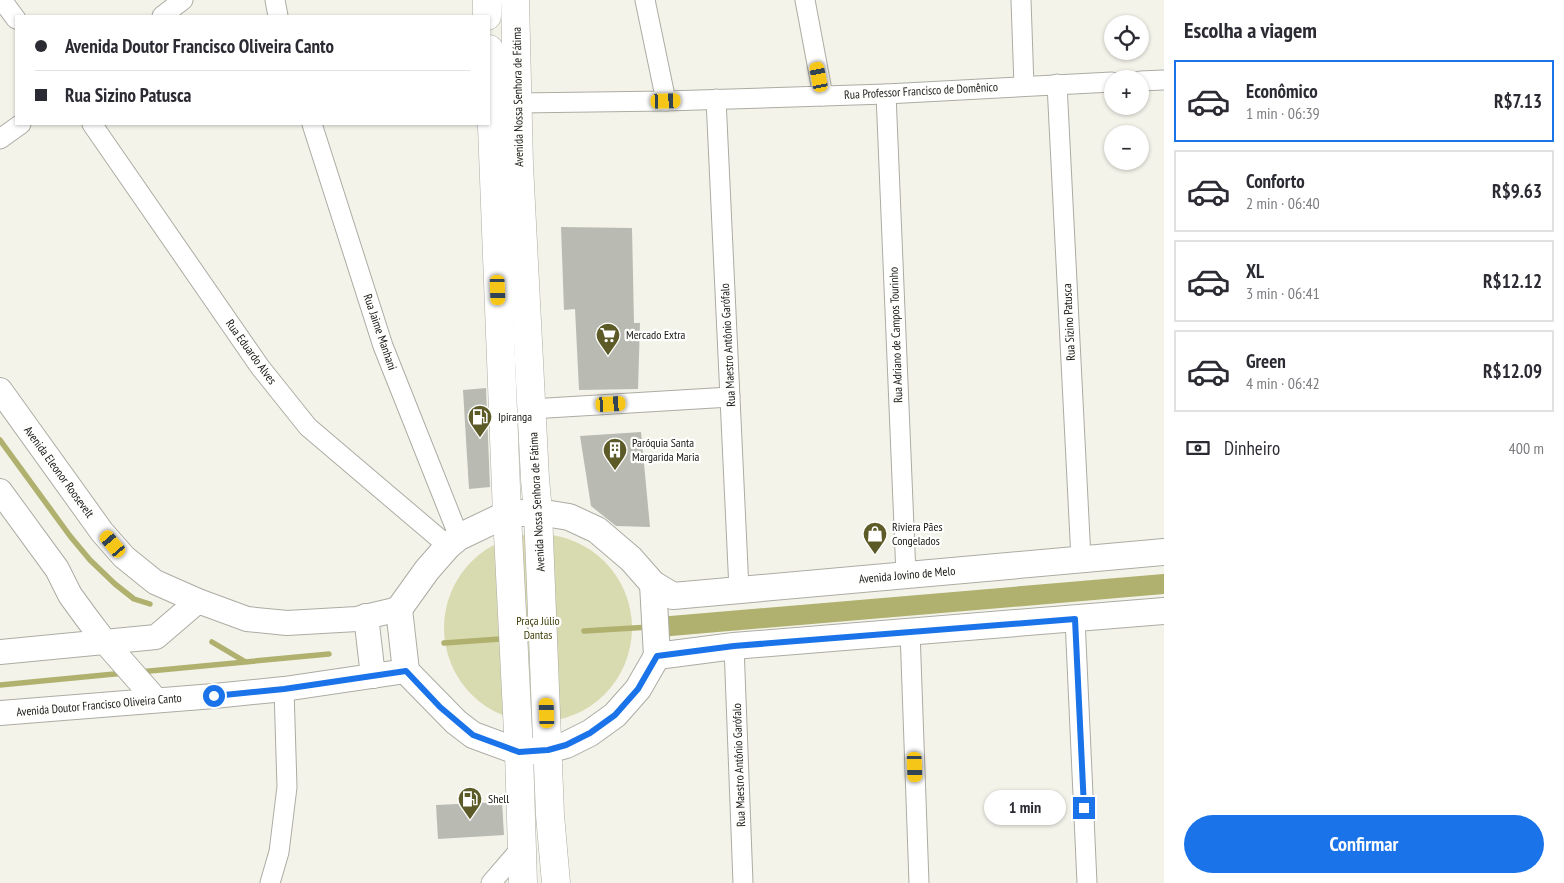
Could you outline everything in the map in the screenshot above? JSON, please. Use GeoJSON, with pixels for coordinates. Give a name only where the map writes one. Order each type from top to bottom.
{"type":"FeatureCollection","features":[{"type":"Feature","properties":{"kind":"main road"},"geometry":{"type":"LineString","coordinates":[[487,0],[488,15]]}},
{"type":"Feature","properties":{"kind":"main road","name":"Avenida Nossa Senhora de Fátima"},"geometry":{"type":"LineString","coordinates":[[515,0],[519,103],[519,165],[538,512],[550,815],[556,883]]}},
{"type":"Feature","properties":{"kind":"main road","name":"Avenida Nossa Senhora de Fátima"},"geometry":{"type":"LineString","coordinates":[[490,75],[523,883]]}},
{"type":"Feature","properties":{"kind":"main road"},"geometry":{"type":"LineString","coordinates":[[538,512],[569,517],[597,530],[631,559],[654,595],[657,649],[638,689],[615,715],[590,733],[566,745],[548,750],[519,752],[473,735],[451,717],[406,671],[399,609],[427,570],[453,542],[507,514],[538,512]]}},
{"type":"Feature","properties":{"kind":"main road","name":"Avenida Jovino de Melo"},"geometry":{"type":"LineString","coordinates":[[654,595],[673,596],[1164,552]]}},
{"type":"Feature","properties":{"kind":"main road"},"geometry":{"type":"LineString","coordinates":[[657,649],[734,646],[1164,612]]}},
{"type":"Feature","properties":{"kind":"street"},"geometry":{"type":"LineString","coordinates":[[2,0],[15,18]]}},
{"type":"Feature","properties":{"kind":"street"},"geometry":{"type":"LineString","coordinates":[[163,15],[183,0]]}},
{"type":"Feature","properties":{"kind":"street"},"geometry":{"type":"LineString","coordinates":[[275,0],[278,15]]}},
{"type":"Feature","properties":{"kind":"street"},"geometry":{"type":"LineString","coordinates":[[645,0],[666,101]]}},
{"type":"Feature","properties":{"kind":"street"},"geometry":{"type":"LineString","coordinates":[[805,0],[823,96]]}},
{"type":"Feature","properties":{"kind":"street"},"geometry":{"type":"LineString","coordinates":[[1021,0],[1024,86]]}},
{"type":"Feature","properties":{"kind":"street"},"geometry":{"type":"LineString","coordinates":[[1149,81],[1164,80]]}},
{"type":"Feature","properties":{"kind":"street","name":"Rua Professor Francisco de Domênico"},"geometry":{"type":"LineString","coordinates":[[519,103],[666,101],[886,94],[1104,82]]}},
{"type":"Feature","properties":{"kind":"street","name":"Rua Sizino Patusca"},"geometry":{"type":"LineString","coordinates":[[1057,84],[1081,559]]}},
{"type":"Feature","properties":{"kind":"street","name":"Rua Adriano de Campos Tourinho"},"geometry":{"type":"LineString","coordinates":[[886,94],[906,575]]}},
{"type":"Feature","properties":{"kind":"street","name":"Rua Maestro Antônio Garófalo"},"geometry":{"type":"LineString","coordinates":[[716,99],[740,590]]}},
{"type":"Feature","properties":{"kind":"street"},"geometry":{"type":"LineString","coordinates":[[0,139],[20,125]]}},
{"type":"Feature","properties":{"kind":"street","name":"Rua Eduardo Alves"},"geometry":{"type":"LineString","coordinates":[[93,125],[260,368],[308,427],[453,542]]}},
{"type":"Feature","properties":{"kind":"street","name":"Rua Jaime Manhani"},"geometry":{"type":"LineString","coordinates":[[312,125],[383,346],[453,542]]}},
{"type":"Feature","properties":{"kind":"street","name":"Avenida Eleonor Roosevelt"},"geometry":{"type":"LineString","coordinates":[[0,390],[102,532],[124,557],[155,582],[198,601],[247,619],[287,624],[348,619],[399,609]]}},
{"type":"Feature","properties":{"kind":"street"},"geometry":{"type":"LineString","coordinates":[[531,409],[730,397]]}},
{"type":"Feature","properties":{"kind":"street"},"geometry":{"type":"LineString","coordinates":[[0,491],[57,569],[70,595],[105,642],[152,696]]}},
{"type":"Feature","properties":{"kind":"street"},"geometry":{"type":"LineString","coordinates":[[0,652],[156,637],[198,601]]}},
{"type":"Feature","properties":{"kind":"street"},"geometry":{"type":"LineString","coordinates":[[366,616],[373,676]]}},
{"type":"Feature","properties":{"kind":"street"},"geometry":{"type":"LineString","coordinates":[[1075,619],[1087,883]]}},
{"type":"Feature","properties":{"kind":"street"},"geometry":{"type":"LineString","coordinates":[[910,631],[919,883]]}},
{"type":"Feature","properties":{"kind":"street","name":"Rua Maestro Antônio Garófalo"},"geometry":{"type":"LineString","coordinates":[[734,646],[743,883]]}},
{"type":"Feature","properties":{"kind":"street","name":"Avenida Doutor Francisco Oliveira Canto"},"geometry":{"type":"LineString","coordinates":[[0,713],[152,696],[284,689],[406,671]]}},
{"type":"Feature","properties":{"kind":"street"},"geometry":{"type":"LineString","coordinates":[[270,883],[279,852],[287,787],[284,689]]}},
{"type":"Feature","properties":{"kind":"street"},"geometry":{"type":"LineString","coordinates":[[491,883],[522,847]]}},
{"type":"Feature","properties":{"kind":"green space","name":"Praça Júlio Dantas"},"geometry":{"type":"Polygon","coordinates":[[[538,534],[565,538],[582,545],[604,562],[621,584],[628,601],[632,628],[628,655],[621,672],[604,694],[582,711],[565,718],[538,722],[511,718],[494,711],[472,694],[455,672],[448,655],[444,628],[448,601],[455,584],[472,562],[494,545],[511,538],[538,534]]]}},
{"type":"Feature","properties":{"kind":"building"},"geometry":{"type":"Polygon","coordinates":[[[561,227],[632,228],[634,323],[640,323],[638,389],[579,390],[575,309],[564,310],[561,227]]]}},
{"type":"Feature","properties":{"kind":"building","name":"Ipiranga"},"geometry":{"type":"Polygon","coordinates":[[[486,388],[490,487],[469,489],[463,390],[486,388]]]}},
{"type":"Feature","properties":{"kind":"building","name":"Paróquia Santa Margarida Maria"},"geometry":{"type":"Polygon","coordinates":[[[641,432],[650,527],[616,526],[591,506],[580,436],[641,432]]]}},
{"type":"Feature","properties":{"kind":"building","name":"Shell"},"geometry":{"type":"Polygon","coordinates":[[[502,802],[504,835],[438,839],[436,805],[502,802]]]}},
{"type":"Feature","properties":{"kind":"waterway"},"geometry":{"type":"LineString","coordinates":[[0,440],[70,536],[90,560],[134,599],[150,604]]}},
{"type":"Feature","properties":{"kind":"waterway"},"geometry":{"type":"LineString","coordinates":[[659,627],[1164,584]]}},
{"type":"Feature","properties":{"kind":"waterway"},"geometry":{"type":"LineString","coordinates":[[584,631],[650,627]]}},
{"type":"Feature","properties":{"kind":"waterway"},"geometry":{"type":"LineString","coordinates":[[444,643],[500,639]]}},
{"type":"Feature","properties":{"kind":"waterway"},"geometry":{"type":"LineString","coordinates":[[212,642],[244,661]]}},
{"type":"Feature","properties":{"kind":"waterway"},"geometry":{"type":"LineString","coordinates":[[139,672],[329,654]]}},
{"type":"Feature","properties":{"kind":"waterway"},"geometry":{"type":"LineString","coordinates":[[0,685],[125,673]]}},
{"type":"Feature","properties":{"kind":"place","name":"Mercado Extra"},"geometry":{"type":"Point","coordinates":[608,356]}},
{"type":"Feature","properties":{"kind":"place","name":"Ipiranga"},"geometry":{"type":"Point","coordinates":[480,438]}},
{"type":"Feature","properties":{"kind":"place","name":"Paróquia Santa Margarida Maria"},"geometry":{"type":"Point","coordinates":[615,471]}},
{"type":"Feature","properties":{"kind":"place","name":"Riviera Pães Congelados"},"geometry":{"type":"Point","coordinates":[875,555]}},
{"type":"Feature","properties":{"kind":"place","name":"Shell"},"geometry":{"type":"Point","coordinates":[470,820]}},
{"type":"Feature","properties":{"kind":"route"},"geometry":{"type":"LineString","coordinates":[[214,696],[284,689],[406,671],[440,707],[473,735],[519,752],[548,750],[566,745],[590,733],[615,715],[638,689],[657,656],[734,646],[1075,619],[1084,808]]}}]}
